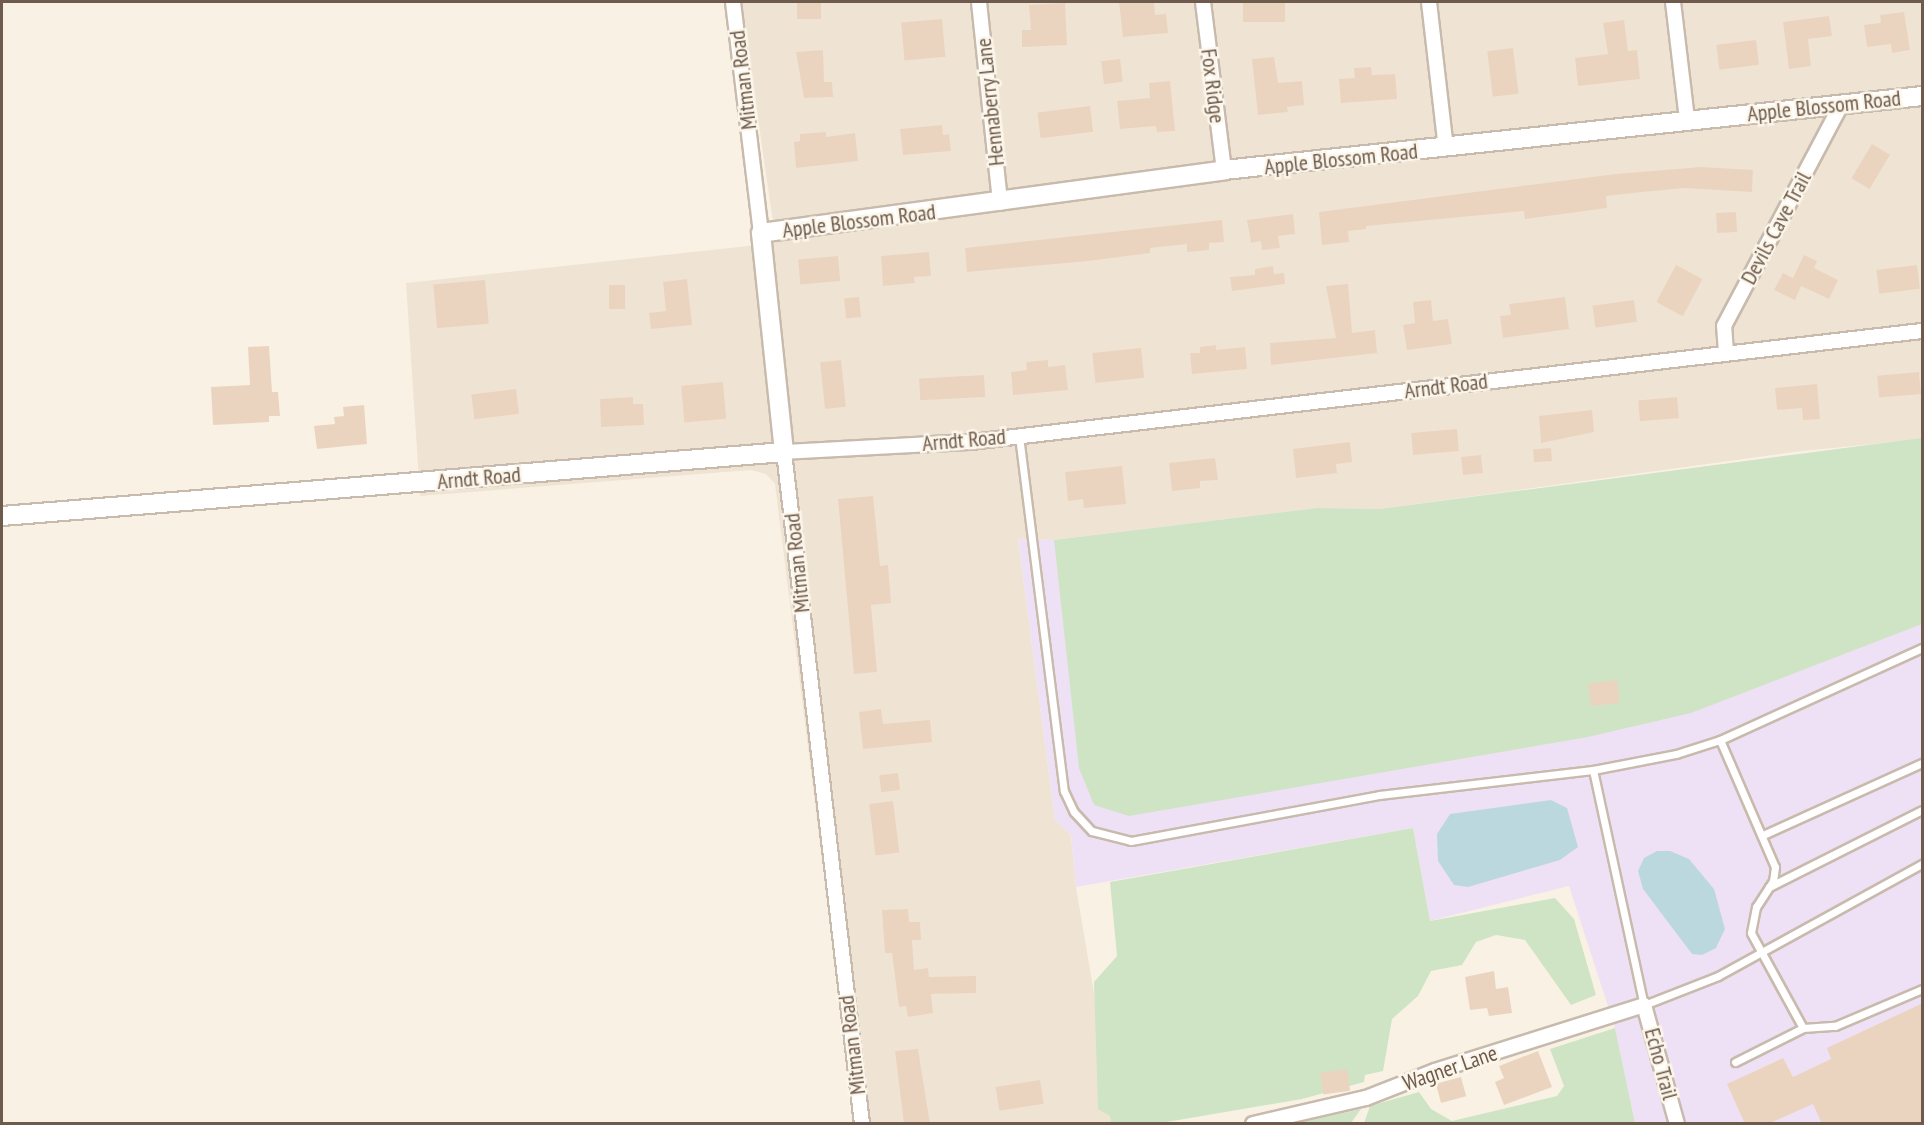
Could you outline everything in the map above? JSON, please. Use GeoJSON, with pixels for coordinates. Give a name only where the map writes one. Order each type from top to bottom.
{"type":"FeatureCollection","features":[{"type":"Feature","properties":{"kind":"street","name":"Mitman Road"},"geometry":{"type":"LineString","coordinates":[[733,2],[862,1124]]}},
{"type":"Feature","properties":{"kind":"street","name":"Hennaberry Lane"},"geometry":{"type":"LineString","coordinates":[[979,2],[1000,203]]}},
{"type":"Feature","properties":{"kind":"street","name":"Fox Ridge"},"geometry":{"type":"LineString","coordinates":[[1203,2],[1224,170]]}},
{"type":"Feature","properties":{"kind":"street"},"geometry":{"type":"LineString","coordinates":[[1429,2],[1446,148]]}},
{"type":"Feature","properties":{"kind":"street"},"geometry":{"type":"LineString","coordinates":[[1673,2],[1688,119]]}},
{"type":"Feature","properties":{"kind":"street","name":"Apple Blossom Road"},"geometry":{"type":"LineString","coordinates":[[761,233],[1000,203],[1224,170],[1446,148],[1688,119],[1923,96]]}},
{"type":"Feature","properties":{"kind":"street","name":"Devils Cave Trail"},"geometry":{"type":"LineString","coordinates":[[1725,353],[1724,326],[1841,105]]}},
{"type":"Feature","properties":{"kind":"street","name":"Arndt Road"},"geometry":{"type":"LineString","coordinates":[[2,516],[1020,435],[1923,331]]}},
{"type":"Feature","properties":{"kind":"street","name":"Wagner Lane"},"geometry":{"type":"LineString","coordinates":[[1253,1124],[1366,1098],[1436,1071],[1644,1005]]}},
{"type":"Feature","properties":{"kind":"street","name":"Echo Trail"},"geometry":{"type":"LineString","coordinates":[[1644,1005],[1677,1124]]}},
{"type":"Feature","properties":{"kind":"lane"},"geometry":{"type":"LineString","coordinates":[[1020,435],[1064,791],[1074,812],[1092,831],[1131,841],[1379,795],[1593,770],[1645,761],[1720,740],[1923,648]]}},
{"type":"Feature","properties":{"kind":"lane"},"geometry":{"type":"LineString","coordinates":[[1720,740],[1775,867],[1769,887],[1756,907],[1751,933],[1758,952],[1773,968],[1803,1028]]}},
{"type":"Feature","properties":{"kind":"lane"},"geometry":{"type":"LineString","coordinates":[[1763,835],[1923,763]]}},
{"type":"Feature","properties":{"kind":"lane"},"geometry":{"type":"LineString","coordinates":[[1593,770],[1644,1005],[1718,976],[1758,952],[1923,864]]}},
{"type":"Feature","properties":{"kind":"lane"},"geometry":{"type":"LineString","coordinates":[[1769,887],[1923,810]]}},
{"type":"Feature","properties":{"kind":"lane"},"geometry":{"type":"LineString","coordinates":[[1735,1062],[1803,1028],[1835,1026],[1923,989]]}},
{"type":"Feature","properties":{"kind":"shaded area"},"geometry":{"type":"Polygon","coordinates":[[[741,2],[1922,2],[1922,439],[1794,452],[1380,509],[1317,508],[1054,540],[1018,539],[1055,820],[1071,835],[1076,887],[1116,1123],[855,1123],[775,484],[766,474],[751,470],[420,496],[406,283],[776,243],[741,2]]]}},
{"type":"Feature","properties":{"kind":"shaded area"},"geometry":{"type":"Polygon","coordinates":[[[1922,438],[1922,1123],[1635,1123],[1615,1028],[1569,886],[1430,921],[1413,828],[1076,887],[1071,835],[1055,820],[1018,539],[1054,540],[1317,508],[1380,509],[1922,438]]]}},
{"type":"Feature","properties":{"kind":"green space"},"geometry":{"type":"Polygon","coordinates":[[[1922,438],[1922,624],[1691,713],[1588,737],[1129,816],[1094,805],[1079,768],[1054,540],[1317,508],[1380,509],[1922,438]]]}},
{"type":"Feature","properties":{"kind":"green space"},"geometry":{"type":"Polygon","coordinates":[[[1413,828],[1430,921],[1555,898],[1574,919],[1596,995],[1571,1005],[1525,940],[1496,935],[1476,942],[1462,965],[1431,971],[1418,996],[1392,1019],[1383,1071],[1365,1075],[1364,1082],[1302,1099],[1161,1123],[1111,1124],[1110,1116],[1098,1109],[1094,982],[1117,956],[1110,882],[1413,828]]]}},
{"type":"Feature","properties":{"kind":"green space"},"geometry":{"type":"Polygon","coordinates":[[[1615,1028],[1635,1123],[1364,1123],[1370,1106],[1419,1092],[1431,1109],[1452,1121],[1557,1096],[1564,1086],[1550,1049],[1615,1028]]]}},
{"type":"Feature","properties":{"kind":"green space"},"geometry":{"type":"Polygon","coordinates":[[[1361,1109],[1351,1123],[1297,1123],[1361,1109]]]}},
{"type":"Feature","properties":{"kind":"water"},"geometry":{"type":"Polygon","coordinates":[[[1551,800],[1567,808],[1578,847],[1560,860],[1468,887],[1454,885],[1438,861],[1437,834],[1450,814],[1551,800]]]}},
{"type":"Feature","properties":{"kind":"water"},"geometry":{"type":"Polygon","coordinates":[[[1657,851],[1670,851],[1689,859],[1714,889],[1725,929],[1716,948],[1702,955],[1692,954],[1643,889],[1638,871],[1644,858],[1657,851]]]}},
{"type":"Feature","properties":{"kind":"building"},"geometry":{"type":"Polygon","coordinates":[[[797,2],[821,2],[821,19],[797,19],[797,2]]]}},
{"type":"Feature","properties":{"kind":"building"},"geometry":{"type":"Polygon","coordinates":[[[1119,2],[1154,2],[1155,15],[1166,14],[1168,33],[1123,37],[1119,2]]]}},
{"type":"Feature","properties":{"kind":"building"},"geometry":{"type":"Polygon","coordinates":[[[1243,2],[1285,2],[1285,22],[1243,22],[1243,2]]]}},
{"type":"Feature","properties":{"kind":"building"},"geometry":{"type":"Polygon","coordinates":[[[1065,3],[1067,45],[1022,47],[1022,30],[1031,30],[1029,5],[1065,3]]]}},
{"type":"Feature","properties":{"kind":"building"},"geometry":{"type":"Polygon","coordinates":[[[1904,12],[1910,50],[1892,53],[1891,44],[1867,47],[1864,25],[1881,23],[1880,15],[1904,12]]]}},
{"type":"Feature","properties":{"kind":"building"},"geometry":{"type":"Polygon","coordinates":[[[1829,16],[1832,36],[1808,39],[1811,66],[1789,69],[1783,22],[1829,16]]]}},
{"type":"Feature","properties":{"kind":"building"},"geometry":{"type":"Polygon","coordinates":[[[942,19],[945,57],[904,60],[901,23],[942,19]]]}},
{"type":"Feature","properties":{"kind":"building"},"geometry":{"type":"Polygon","coordinates":[[[1624,20],[1628,51],[1637,50],[1640,79],[1578,86],[1575,58],[1608,54],[1603,23],[1624,20]]]}},
{"type":"Feature","properties":{"kind":"building"},"geometry":{"type":"Polygon","coordinates":[[[1756,40],[1759,65],[1719,70],[1716,45],[1756,40]]]}},
{"type":"Feature","properties":{"kind":"building"},"geometry":{"type":"Polygon","coordinates":[[[1513,48],[1519,94],[1493,97],[1487,51],[1513,48]]]}},
{"type":"Feature","properties":{"kind":"building"},"geometry":{"type":"Polygon","coordinates":[[[823,50],[824,82],[832,82],[833,97],[804,98],[796,52],[823,50]]]}},
{"type":"Feature","properties":{"kind":"building"},"geometry":{"type":"Polygon","coordinates":[[[1274,57],[1278,83],[1302,81],[1304,105],[1287,107],[1288,112],[1258,115],[1252,59],[1274,57]]]}},
{"type":"Feature","properties":{"kind":"building"},"geometry":{"type":"Polygon","coordinates":[[[1120,59],[1123,82],[1104,84],[1101,61],[1120,59]]]}},
{"type":"Feature","properties":{"kind":"building"},"geometry":{"type":"Polygon","coordinates":[[[1371,67],[1372,75],[1395,74],[1397,99],[1341,103],[1339,79],[1355,78],[1354,68],[1371,67]]]}},
{"type":"Feature","properties":{"kind":"building"},"geometry":{"type":"Polygon","coordinates":[[[1170,81],[1175,131],[1157,132],[1156,126],[1120,129],[1117,101],[1150,98],[1149,83],[1170,81]]]}},
{"type":"Feature","properties":{"kind":"building"},"geometry":{"type":"Polygon","coordinates":[[[1090,106],[1093,132],[1041,138],[1037,112],[1090,106]]]}},
{"type":"Feature","properties":{"kind":"building"},"geometry":{"type":"Polygon","coordinates":[[[942,125],[943,135],[949,134],[951,151],[903,155],[900,129],[942,125]]]}},
{"type":"Feature","properties":{"kind":"building"},"geometry":{"type":"Polygon","coordinates":[[[826,132],[826,137],[855,133],[858,161],[796,168],[794,142],[800,141],[800,134],[826,132]]]}},
{"type":"Feature","properties":{"kind":"building"},"geometry":{"type":"Polygon","coordinates":[[[1872,144],[1890,155],[1869,189],[1851,178],[1872,144]]]}},
{"type":"Feature","properties":{"kind":"building"},"geometry":{"type":"Polygon","coordinates":[[[1701,167],[1753,170],[1752,192],[1684,188],[1606,196],[1607,208],[1525,219],[1524,211],[1366,226],[1366,229],[1348,231],[1349,242],[1322,245],[1319,212],[1616,174],[1701,167]]]}},
{"type":"Feature","properties":{"kind":"building"},"geometry":{"type":"Polygon","coordinates":[[[1736,212],[1737,232],[1717,233],[1716,213],[1736,212]]]}},
{"type":"Feature","properties":{"kind":"building"},"geometry":{"type":"Polygon","coordinates":[[[1293,214],[1295,234],[1278,236],[1280,248],[1262,250],[1261,241],[1251,243],[1247,220],[1293,214]]]}},
{"type":"Feature","properties":{"kind":"building"},"geometry":{"type":"Polygon","coordinates":[[[1222,220],[1224,242],[1209,243],[1209,250],[1187,252],[1187,244],[1150,248],[1150,253],[1088,261],[967,272],[965,248],[1222,220]]]}},
{"type":"Feature","properties":{"kind":"building"},"geometry":{"type":"Polygon","coordinates":[[[929,252],[931,276],[914,277],[915,283],[883,286],[881,256],[929,252]]]}},
{"type":"Feature","properties":{"kind":"building"},"geometry":{"type":"Polygon","coordinates":[[[1804,255],[1817,261],[1814,268],[1838,280],[1829,299],[1801,286],[1795,300],[1774,290],[1783,273],[1793,278],[1804,255]]]}},
{"type":"Feature","properties":{"kind":"building"},"geometry":{"type":"Polygon","coordinates":[[[838,256],[840,281],[800,284],[798,259],[838,256]]]}},
{"type":"Feature","properties":{"kind":"building"},"geometry":{"type":"Polygon","coordinates":[[[1676,265],[1702,279],[1683,316],[1656,302],[1676,265]]]}},
{"type":"Feature","properties":{"kind":"building"},"geometry":{"type":"Polygon","coordinates":[[[1917,265],[1920,289],[1879,294],[1876,270],[1917,265]]]}},
{"type":"Feature","properties":{"kind":"building"},"geometry":{"type":"Polygon","coordinates":[[[1273,266],[1274,274],[1284,273],[1285,284],[1232,291],[1230,277],[1255,275],[1255,269],[1273,266]]]}},
{"type":"Feature","properties":{"kind":"building"},"geometry":{"type":"Polygon","coordinates":[[[687,279],[692,325],[651,329],[649,313],[666,311],[663,282],[687,279]]]}},
{"type":"Feature","properties":{"kind":"building"},"geometry":{"type":"Polygon","coordinates":[[[485,280],[489,324],[437,328],[433,285],[485,280]]]}},
{"type":"Feature","properties":{"kind":"building"},"geometry":{"type":"Polygon","coordinates":[[[1348,284],[1352,333],[1375,330],[1377,353],[1271,365],[1270,343],[1336,338],[1326,286],[1348,284]]]}},
{"type":"Feature","properties":{"kind":"building"},"geometry":{"type":"Polygon","coordinates":[[[609,285],[625,285],[625,309],[609,309],[609,285]]]}},
{"type":"Feature","properties":{"kind":"building"},"geometry":{"type":"Polygon","coordinates":[[[859,297],[861,317],[846,318],[844,299],[859,297]]]}},
{"type":"Feature","properties":{"kind":"building"},"geometry":{"type":"Polygon","coordinates":[[[1565,297],[1569,329],[1503,338],[1500,316],[1511,315],[1509,304],[1565,297]]]}},
{"type":"Feature","properties":{"kind":"building"},"geometry":{"type":"Polygon","coordinates":[[[1431,300],[1433,321],[1448,319],[1452,344],[1407,350],[1403,325],[1415,323],[1413,302],[1431,300]]]}},
{"type":"Feature","properties":{"kind":"building"},"geometry":{"type":"Polygon","coordinates":[[[1634,300],[1637,322],[1595,328],[1592,306],[1634,300]]]}},
{"type":"Feature","properties":{"kind":"building"},"geometry":{"type":"Polygon","coordinates":[[[1216,345],[1216,350],[1245,347],[1247,369],[1192,374],[1190,353],[1200,353],[1200,347],[1216,345]]]}},
{"type":"Feature","properties":{"kind":"building"},"geometry":{"type":"Polygon","coordinates":[[[269,346],[272,392],[278,392],[280,416],[269,416],[269,422],[213,425],[211,387],[250,385],[248,347],[269,346]]]}},
{"type":"Feature","properties":{"kind":"building"},"geometry":{"type":"Polygon","coordinates":[[[1141,348],[1144,378],[1095,383],[1092,353],[1141,348]]]}},
{"type":"Feature","properties":{"kind":"building"},"geometry":{"type":"Polygon","coordinates":[[[841,360],[846,407],[825,409],[820,362],[841,360]]]}},
{"type":"Feature","properties":{"kind":"building"},"geometry":{"type":"Polygon","coordinates":[[[1048,360],[1048,367],[1065,365],[1068,390],[1013,395],[1011,372],[1027,370],[1026,362],[1048,360]]]}},
{"type":"Feature","properties":{"kind":"building"},"geometry":{"type":"Polygon","coordinates":[[[1919,372],[1921,394],[1879,398],[1877,376],[1919,372]]]}},
{"type":"Feature","properties":{"kind":"building"},"geometry":{"type":"Polygon","coordinates":[[[984,375],[985,397],[920,400],[919,378],[984,375]]]}},
{"type":"Feature","properties":{"kind":"building"},"geometry":{"type":"Polygon","coordinates":[[[723,382],[726,419],[684,423],[681,386],[723,382]]]}},
{"type":"Feature","properties":{"kind":"building"},"geometry":{"type":"Polygon","coordinates":[[[1817,384],[1820,419],[1803,420],[1802,408],[1777,410],[1775,388],[1817,384]]]}},
{"type":"Feature","properties":{"kind":"building"},"geometry":{"type":"Polygon","coordinates":[[[516,389],[519,414],[474,419],[471,394],[516,389]]]}},
{"type":"Feature","properties":{"kind":"building"},"geometry":{"type":"Polygon","coordinates":[[[633,397],[633,404],[643,404],[644,425],[601,427],[600,399],[633,397]]]}},
{"type":"Feature","properties":{"kind":"building"},"geometry":{"type":"Polygon","coordinates":[[[1677,397],[1679,418],[1640,421],[1638,400],[1677,397]]]}},
{"type":"Feature","properties":{"kind":"building"},"geometry":{"type":"Polygon","coordinates":[[[364,405],[367,444],[317,449],[314,426],[335,424],[334,417],[344,416],[343,407],[364,405]]]}},
{"type":"Feature","properties":{"kind":"building"},"geometry":{"type":"Polygon","coordinates":[[[1592,410],[1594,432],[1541,443],[1539,416],[1592,410]]]}},
{"type":"Feature","properties":{"kind":"building"},"geometry":{"type":"Polygon","coordinates":[[[1457,429],[1459,451],[1413,455],[1411,433],[1457,429]]]}},
{"type":"Feature","properties":{"kind":"building"},"geometry":{"type":"Polygon","coordinates":[[[1350,442],[1352,462],[1336,464],[1337,473],[1296,478],[1293,449],[1350,442]]]}},
{"type":"Feature","properties":{"kind":"building"},"geometry":{"type":"Polygon","coordinates":[[[1551,448],[1552,461],[1534,462],[1533,449],[1551,448]]]}},
{"type":"Feature","properties":{"kind":"building"},"geometry":{"type":"Polygon","coordinates":[[[1481,455],[1483,473],[1463,475],[1461,457],[1481,455]]]}},
{"type":"Feature","properties":{"kind":"building"},"geometry":{"type":"Polygon","coordinates":[[[1215,458],[1218,480],[1200,481],[1200,488],[1172,491],[1169,463],[1215,458]]]}},
{"type":"Feature","properties":{"kind":"building"},"geometry":{"type":"Polygon","coordinates":[[[1122,466],[1126,504],[1084,508],[1083,499],[1068,501],[1065,472],[1122,466]]]}},
{"type":"Feature","properties":{"kind":"building"},"geometry":{"type":"Polygon","coordinates":[[[873,496],[880,566],[888,565],[891,603],[871,605],[877,672],[854,674],[838,499],[873,496]]]}},
{"type":"Feature","properties":{"kind":"building"},"geometry":{"type":"Polygon","coordinates":[[[1617,680],[1620,703],[1591,706],[1588,684],[1617,680]]]}},
{"type":"Feature","properties":{"kind":"building"},"geometry":{"type":"Polygon","coordinates":[[[881,709],[883,724],[930,720],[932,742],[863,749],[859,712],[881,709]]]}},
{"type":"Feature","properties":{"kind":"building"},"geometry":{"type":"Polygon","coordinates":[[[898,773],[900,790],[881,792],[879,775],[898,773]]]}},
{"type":"Feature","properties":{"kind":"building"},"geometry":{"type":"Polygon","coordinates":[[[893,801],[899,853],[876,856],[869,804],[893,801]]]}},
{"type":"Feature","properties":{"kind":"building"},"geometry":{"type":"Polygon","coordinates":[[[908,909],[909,922],[920,922],[921,940],[912,940],[914,970],[928,968],[929,977],[976,976],[976,993],[931,994],[933,1013],[908,1017],[906,1006],[899,1007],[892,953],[885,953],[882,910],[908,909]]]}},
{"type":"Feature","properties":{"kind":"building"},"geometry":{"type":"Polygon","coordinates":[[[1494,971],[1496,989],[1508,987],[1512,1013],[1489,1016],[1487,1008],[1470,1010],[1465,977],[1494,971]]]}},
{"type":"Feature","properties":{"kind":"building"},"geometry":{"type":"Polygon","coordinates":[[[1923,1003],[1923,1124],[1822,1124],[1813,1104],[1768,1124],[1745,1124],[1727,1084],[1783,1058],[1793,1077],[1831,1059],[1827,1048],[1923,1003]]]}},
{"type":"Feature","properties":{"kind":"building"},"geometry":{"type":"Polygon","coordinates":[[[918,1049],[930,1124],[904,1124],[895,1051],[918,1049]]]}},
{"type":"Feature","properties":{"kind":"building"},"geometry":{"type":"Polygon","coordinates":[[[1538,1051],[1552,1087],[1504,1105],[1495,1082],[1504,1078],[1499,1066],[1538,1051]]]}},
{"type":"Feature","properties":{"kind":"building"},"geometry":{"type":"Polygon","coordinates":[[[1347,1069],[1350,1091],[1323,1095],[1320,1073],[1347,1069]]]}},
{"type":"Feature","properties":{"kind":"building"},"geometry":{"type":"Polygon","coordinates":[[[1461,1077],[1466,1096],[1441,1103],[1436,1084],[1461,1077]]]}},
{"type":"Feature","properties":{"kind":"building"},"geometry":{"type":"Polygon","coordinates":[[[1040,1080],[1044,1104],[999,1111],[996,1087],[1040,1080]]]}}]}
